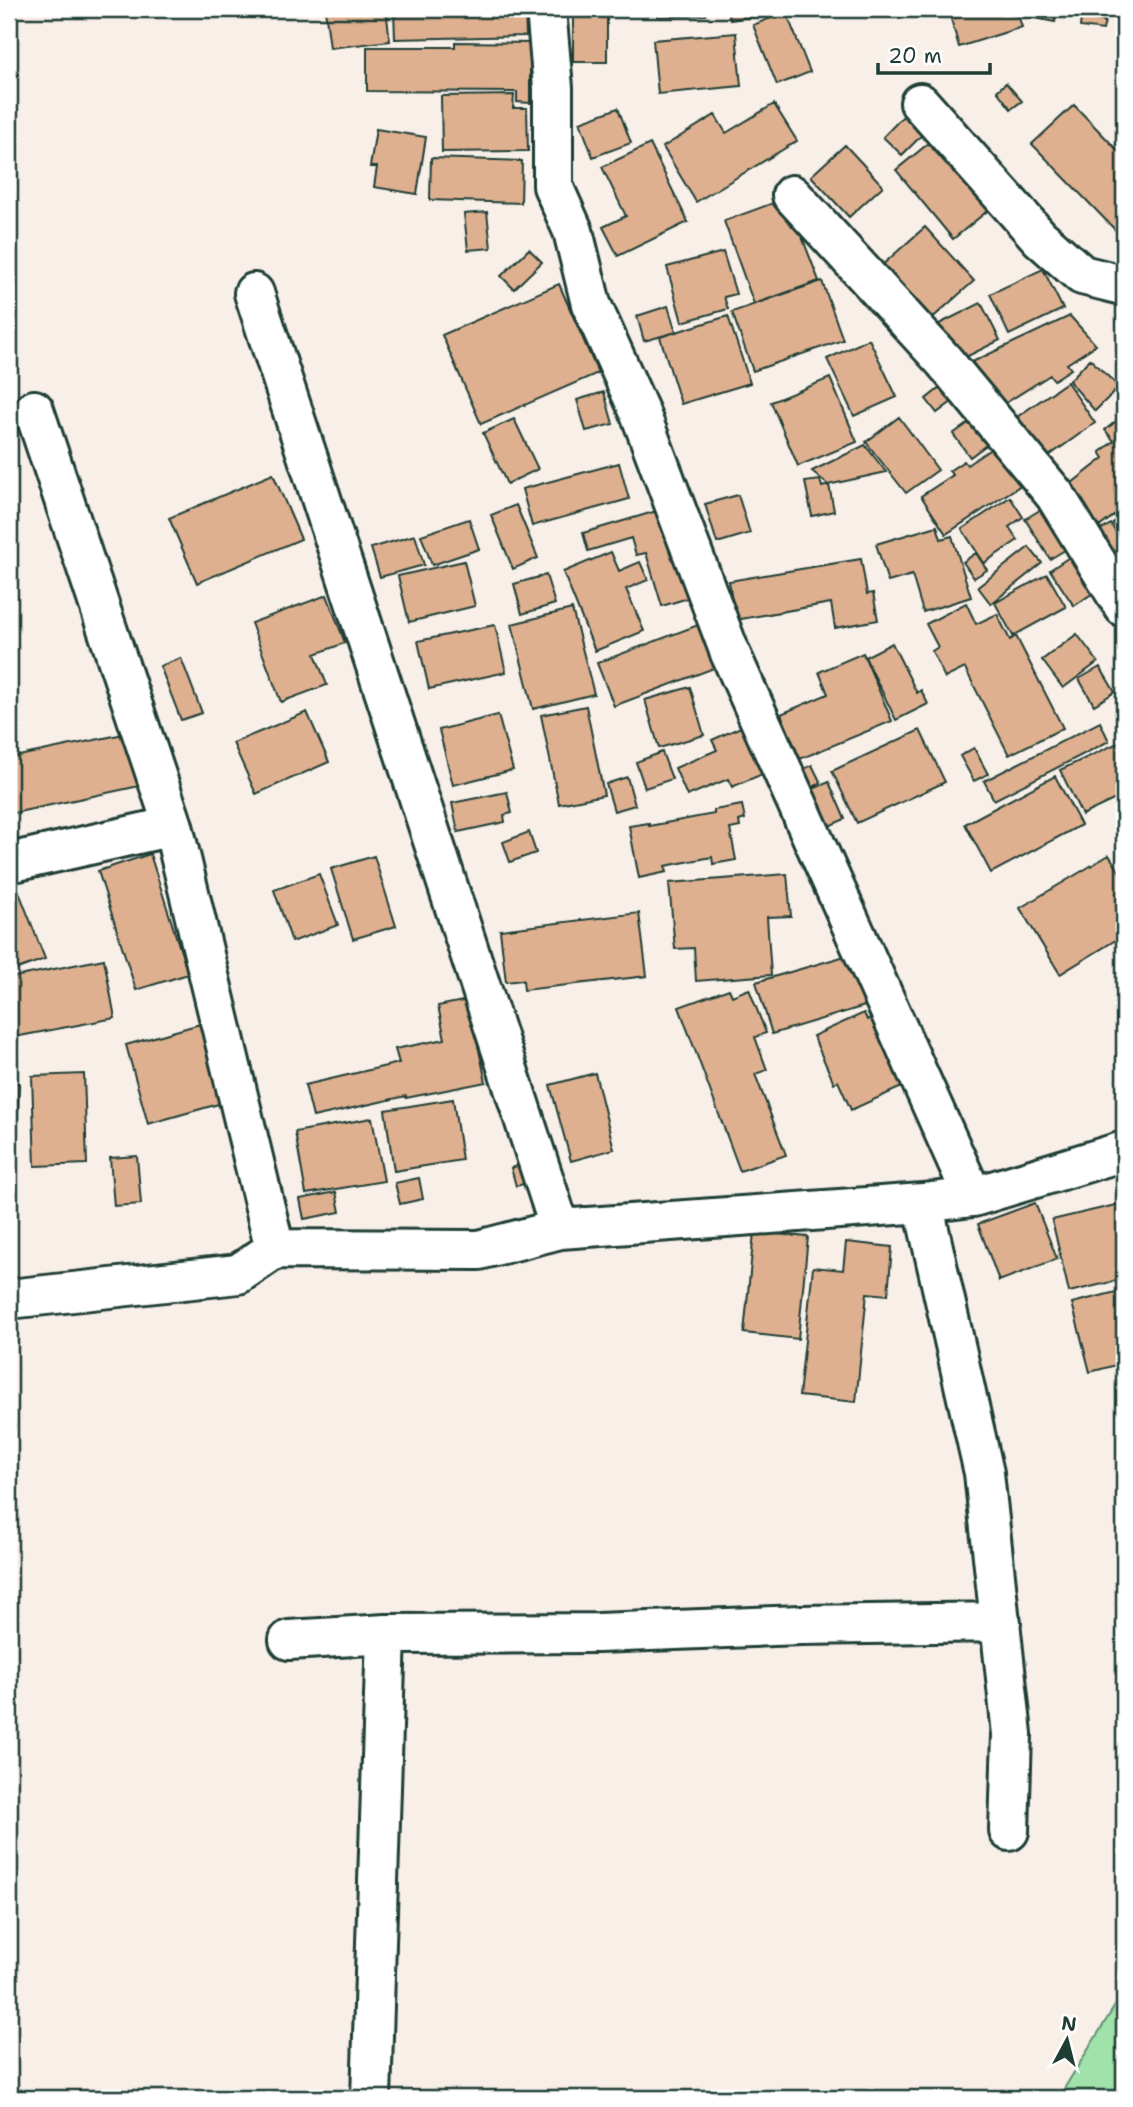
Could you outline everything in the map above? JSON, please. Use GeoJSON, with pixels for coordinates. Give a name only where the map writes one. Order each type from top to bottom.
{"type":"FeatureCollection","features":[{"type":"Feature","properties":{"kind":"street"},"geometry":{"type":"LineString","coordinates":[[546,9],[554,88],[553,186],[573,231],[591,304],[640,413],[730,653],[973,1197]]}},
{"type":"Feature","properties":{"kind":"street"},"geometry":{"type":"LineString","coordinates":[[920,103],[1040,238],[1082,275],[1118,284],[1124,283]]}},
{"type":"Feature","properties":{"kind":"street"},"geometry":{"type":"LineString","coordinates":[[792,195],[944,361],[1055,495],[1124,607]]}},
{"type":"Feature","properties":{"kind":"street"},"geometry":{"type":"LineString","coordinates":[[254,293],[560,1229]]}},
{"type":"Feature","properties":{"kind":"street"},"geometry":{"type":"LineString","coordinates":[[34,410],[173,826],[275,1249]]}},
{"type":"Feature","properties":{"kind":"street"},"geometry":{"type":"LineString","coordinates":[[9,863],[173,826]]}},
{"type":"Feature","properties":{"kind":"street"},"geometry":{"type":"LineString","coordinates":[[9,1299],[238,1274],[275,1249],[479,1250],[560,1229],[923,1203],[973,1197],[1124,1152]]}},
{"type":"Feature","properties":{"kind":"street"},"geometry":{"type":"LineString","coordinates":[[923,1203],[984,1473],[1012,1734],[1009,1831]]}},
{"type":"Feature","properties":{"kind":"street"},"geometry":{"type":"LineString","coordinates":[[289,1640],[386,1634],[598,1633],[801,1625],[1001,1622]]}},
{"type":"Feature","properties":{"kind":"street"},"geometry":{"type":"LineString","coordinates":[[371,2098],[386,1634]]}},
{"type":"Feature","properties":{"kind":"green space"},"geometry":{"type":"Polygon","coordinates":[[[1124,1991],[1124,2098],[1041,2098],[1062,2092],[1124,1991]]]}},
{"type":"Feature","properties":{"kind":"building"},"geometry":{"type":"Polygon","coordinates":[[[325,9],[386,9],[390,41],[330,48],[325,9]]]}},
{"type":"Feature","properties":{"kind":"building"},"geometry":{"type":"Polygon","coordinates":[[[394,9],[525,9],[526,36],[395,39],[394,9]]]}},
{"type":"Feature","properties":{"kind":"building"},"geometry":{"type":"Polygon","coordinates":[[[657,9],[705,9],[706,15],[658,17],[657,9]]]}},
{"type":"Feature","properties":{"kind":"building"},"geometry":{"type":"Polygon","coordinates":[[[728,9],[776,9],[777,13],[730,20],[728,9]]]}},
{"type":"Feature","properties":{"kind":"building"},"geometry":{"type":"Polygon","coordinates":[[[983,9],[1016,9],[1022,27],[959,47],[951,19],[983,9]]]}},
{"type":"Feature","properties":{"kind":"building"},"geometry":{"type":"Polygon","coordinates":[[[1027,9],[1058,9],[1055,22],[1025,16],[1027,9]]]}},
{"type":"Feature","properties":{"kind":"building"},"geometry":{"type":"Polygon","coordinates":[[[786,12],[810,72],[777,85],[753,25],[786,12]]]}},
{"type":"Feature","properties":{"kind":"building"},"geometry":{"type":"Polygon","coordinates":[[[607,13],[607,62],[573,62],[573,14],[607,13]]]}},
{"type":"Feature","properties":{"kind":"building"},"geometry":{"type":"Polygon","coordinates":[[[1081,18],[1105,21],[1103,30],[1080,27],[1081,18]]]}},
{"type":"Feature","properties":{"kind":"building"},"geometry":{"type":"Polygon","coordinates":[[[736,33],[741,86],[658,94],[653,40],[736,33]]]}},
{"type":"Feature","properties":{"kind":"building"},"geometry":{"type":"Polygon","coordinates":[[[455,42],[530,43],[530,103],[517,102],[517,92],[367,91],[367,47],[455,47],[455,42]]]}},
{"type":"Feature","properties":{"kind":"building"},"geometry":{"type":"Polygon","coordinates":[[[1006,83],[1022,101],[1011,109],[997,91],[1006,83]]]}},
{"type":"Feature","properties":{"kind":"building"},"geometry":{"type":"Polygon","coordinates":[[[514,95],[513,108],[527,108],[528,151],[442,152],[441,96],[514,95]]]}},
{"type":"Feature","properties":{"kind":"building"},"geometry":{"type":"Polygon","coordinates":[[[774,104],[797,141],[696,202],[663,147],[715,115],[726,133],[774,104]]]}},
{"type":"Feature","properties":{"kind":"building"},"geometry":{"type":"Polygon","coordinates":[[[1074,105],[1124,157],[1124,239],[1032,144],[1074,105]]]}},
{"type":"Feature","properties":{"kind":"building"},"geometry":{"type":"Polygon","coordinates":[[[618,108],[631,143],[593,157],[580,122],[618,108]]]}},
{"type":"Feature","properties":{"kind":"building"},"geometry":{"type":"Polygon","coordinates":[[[910,109],[929,128],[902,155],[883,137],[910,109]]]}},
{"type":"Feature","properties":{"kind":"building"},"geometry":{"type":"Polygon","coordinates":[[[376,129],[426,137],[417,194],[374,187],[377,167],[370,167],[376,129]]]}},
{"type":"Feature","properties":{"kind":"building"},"geometry":{"type":"Polygon","coordinates":[[[940,134],[997,203],[953,239],[896,170],[940,134]]]}},
{"type":"Feature","properties":{"kind":"building"},"geometry":{"type":"Polygon","coordinates":[[[650,144],[688,222],[618,256],[603,227],[626,216],[602,167],[650,144]]]}},
{"type":"Feature","properties":{"kind":"building"},"geometry":{"type":"Polygon","coordinates":[[[845,145],[883,186],[849,217],[811,176],[845,145]]]}},
{"type":"Feature","properties":{"kind":"building"},"geometry":{"type":"Polygon","coordinates":[[[431,158],[522,161],[521,203],[430,200],[431,158]]]}},
{"type":"Feature","properties":{"kind":"building"},"geometry":{"type":"Polygon","coordinates":[[[787,198],[819,281],[754,304],[724,221],[787,198]]]}},
{"type":"Feature","properties":{"kind":"building"},"geometry":{"type":"Polygon","coordinates":[[[487,212],[491,248],[468,250],[464,214],[487,212]]]}},
{"type":"Feature","properties":{"kind":"building"},"geometry":{"type":"Polygon","coordinates":[[[925,227],[974,281],[929,321],[880,267],[925,227]]]}},
{"type":"Feature","properties":{"kind":"building"},"geometry":{"type":"Polygon","coordinates":[[[529,249],[542,262],[514,289],[501,276],[529,249]]]}},
{"type":"Feature","properties":{"kind":"building"},"geometry":{"type":"Polygon","coordinates":[[[723,252],[736,294],[724,297],[728,309],[682,322],[667,267],[723,252]]]}},
{"type":"Feature","properties":{"kind":"building"},"geometry":{"type":"Polygon","coordinates":[[[1043,269],[1063,309],[1009,335],[990,294],[1043,269]]]}},
{"type":"Feature","properties":{"kind":"building"},"geometry":{"type":"Polygon","coordinates":[[[822,281],[843,340],[753,371],[732,312],[822,281]]]}},
{"type":"Feature","properties":{"kind":"building"},"geometry":{"type":"Polygon","coordinates":[[[559,284],[598,373],[481,424],[442,335],[559,284]]]}},
{"type":"Feature","properties":{"kind":"building"},"geometry":{"type":"Polygon","coordinates":[[[981,303],[1000,340],[956,362],[937,325],[981,303]]]}},
{"type":"Feature","properties":{"kind":"building"},"geometry":{"type":"Polygon","coordinates":[[[668,306],[676,332],[644,341],[637,316],[668,306]]]}},
{"type":"Feature","properties":{"kind":"building"},"geometry":{"type":"Polygon","coordinates":[[[728,316],[750,383],[681,404],[660,337],[728,316]]]}},
{"type":"Feature","properties":{"kind":"building"},"geometry":{"type":"Polygon","coordinates":[[[1070,316],[1096,345],[1067,364],[1071,369],[1054,380],[1050,375],[993,411],[970,363],[1070,316]]]}},
{"type":"Feature","properties":{"kind":"building"},"geometry":{"type":"Polygon","coordinates":[[[869,339],[897,397],[854,416],[827,359],[869,339]]]}},
{"type":"Feature","properties":{"kind":"building"},"geometry":{"type":"Polygon","coordinates":[[[1090,359],[1119,387],[1095,411],[1069,381],[1090,359]]]}},
{"type":"Feature","properties":{"kind":"building"},"geometry":{"type":"Polygon","coordinates":[[[830,378],[857,442],[798,466],[771,402],[830,378]]]}},
{"type":"Feature","properties":{"kind":"building"},"geometry":{"type":"Polygon","coordinates":[[[1067,382],[1095,423],[1046,458],[1017,417],[1067,382]]]}},
{"type":"Feature","properties":{"kind":"building"},"geometry":{"type":"Polygon","coordinates":[[[946,383],[957,398],[937,413],[926,399],[946,383]]]}},
{"type":"Feature","properties":{"kind":"building"},"geometry":{"type":"Polygon","coordinates":[[[604,392],[613,424],[586,431],[577,400],[604,392]]]}},
{"type":"Feature","properties":{"kind":"building"},"geometry":{"type":"Polygon","coordinates":[[[984,412],[1001,434],[970,457],[953,434],[984,412]]]}},
{"type":"Feature","properties":{"kind":"building"},"geometry":{"type":"Polygon","coordinates":[[[1124,415],[1124,508],[1095,530],[1063,490],[1104,458],[1100,452],[1114,441],[1105,430],[1124,415]]]}},
{"type":"Feature","properties":{"kind":"building"},"geometry":{"type":"Polygon","coordinates":[[[899,417],[938,470],[906,493],[866,442],[899,417]]]}},
{"type":"Feature","properties":{"kind":"building"},"geometry":{"type":"Polygon","coordinates":[[[514,419],[538,469],[507,484],[483,433],[514,419]]]}},
{"type":"Feature","properties":{"kind":"building"},"geometry":{"type":"Polygon","coordinates":[[[1001,442],[1027,481],[946,534],[921,496],[953,475],[949,471],[964,461],[967,465],[1001,442]]]}},
{"type":"Feature","properties":{"kind":"building"},"geometry":{"type":"Polygon","coordinates":[[[865,445],[886,472],[828,485],[812,471],[865,445]]]}},
{"type":"Feature","properties":{"kind":"building"},"geometry":{"type":"Polygon","coordinates":[[[619,463],[629,499],[532,526],[522,489],[619,463]]]}},
{"type":"Feature","properties":{"kind":"building"},"geometry":{"type":"Polygon","coordinates":[[[273,474],[301,539],[197,583],[169,518],[273,474]]]}},
{"type":"Feature","properties":{"kind":"building"},"geometry":{"type":"Polygon","coordinates":[[[820,480],[822,487],[829,485],[834,511],[812,516],[805,482],[820,480]]]}},
{"type":"Feature","properties":{"kind":"building"},"geometry":{"type":"Polygon","coordinates":[[[738,495],[750,533],[717,543],[705,504],[738,495]]]}},
{"type":"Feature","properties":{"kind":"building"},"geometry":{"type":"Polygon","coordinates":[[[1010,497],[1023,517],[1009,527],[1018,540],[984,563],[962,529],[1010,497]]]}},
{"type":"Feature","properties":{"kind":"building"},"geometry":{"type":"Polygon","coordinates":[[[1050,504],[1075,544],[1050,559],[1025,519],[1050,504]]]}},
{"type":"Feature","properties":{"kind":"building"},"geometry":{"type":"Polygon","coordinates":[[[516,505],[538,558],[513,569],[491,515],[516,505]]]}},
{"type":"Feature","properties":{"kind":"building"},"geometry":{"type":"Polygon","coordinates":[[[660,510],[688,598],[662,606],[646,553],[636,555],[631,538],[588,551],[583,533],[660,510]]]}},
{"type":"Feature","properties":{"kind":"building"},"geometry":{"type":"Polygon","coordinates":[[[1124,514],[1124,538],[1113,523],[1124,514]]]}},
{"type":"Feature","properties":{"kind":"building"},"geometry":{"type":"Polygon","coordinates":[[[469,519],[479,549],[432,565],[421,535],[469,519]]]}},
{"type":"Feature","properties":{"kind":"building"},"geometry":{"type":"Polygon","coordinates":[[[1111,524],[1124,547],[1124,575],[1090,536],[1111,524]]]}},
{"type":"Feature","properties":{"kind":"building"},"geometry":{"type":"Polygon","coordinates":[[[937,526],[941,539],[952,536],[971,597],[923,612],[912,575],[888,582],[876,544],[937,526]]]}},
{"type":"Feature","properties":{"kind":"building"},"geometry":{"type":"Polygon","coordinates":[[[415,535],[424,565],[380,577],[371,548],[415,535]]]}},
{"type":"Feature","properties":{"kind":"building"},"geometry":{"type":"Polygon","coordinates":[[[1029,547],[1042,563],[991,604],[978,587],[1029,547]]]}},
{"type":"Feature","properties":{"kind":"building"},"geometry":{"type":"Polygon","coordinates":[[[1083,548],[1106,584],[1074,606],[1050,570],[1083,548]]]}},
{"type":"Feature","properties":{"kind":"building"},"geometry":{"type":"Polygon","coordinates":[[[611,552],[619,571],[640,562],[648,580],[626,589],[644,631],[595,651],[563,572],[611,552]]]}},
{"type":"Feature","properties":{"kind":"building"},"geometry":{"type":"Polygon","coordinates":[[[976,553],[987,570],[974,578],[963,562],[976,553]]]}},
{"type":"Feature","properties":{"kind":"building"},"geometry":{"type":"Polygon","coordinates":[[[861,559],[867,594],[873,593],[878,620],[835,628],[831,603],[735,620],[729,581],[861,559]]]}},
{"type":"Feature","properties":{"kind":"building"},"geometry":{"type":"Polygon","coordinates":[[[464,561],[475,606],[409,622],[398,576],[464,561]]]}},
{"type":"Feature","properties":{"kind":"building"},"geometry":{"type":"Polygon","coordinates":[[[1047,574],[1066,607],[1013,636],[995,603],[1047,574]]]}},
{"type":"Feature","properties":{"kind":"building"},"geometry":{"type":"Polygon","coordinates":[[[546,575],[555,604],[522,614],[514,584],[546,575]]]}},
{"type":"Feature","properties":{"kind":"building"},"geometry":{"type":"Polygon","coordinates":[[[327,595],[345,643],[315,654],[327,685],[281,702],[251,623],[327,595]]]}},
{"type":"Feature","properties":{"kind":"building"},"geometry":{"type":"Polygon","coordinates":[[[966,603],[976,624],[997,614],[1010,640],[1016,636],[1063,728],[1009,755],[965,668],[945,678],[932,651],[938,647],[926,624],[966,603]]]}},
{"type":"Feature","properties":{"kind":"building"},"geometry":{"type":"Polygon","coordinates":[[[572,609],[594,694],[533,709],[512,624],[572,609]]]}},
{"type":"Feature","properties":{"kind":"building"},"geometry":{"type":"Polygon","coordinates":[[[706,622],[722,665],[614,706],[597,663],[706,622]]]}},
{"type":"Feature","properties":{"kind":"building"},"geometry":{"type":"Polygon","coordinates":[[[495,625],[506,672],[429,689],[418,641],[495,625]]]}},
{"type":"Feature","properties":{"kind":"building"},"geometry":{"type":"Polygon","coordinates":[[[1077,634],[1098,662],[1063,688],[1042,660],[1077,634]]]}},
{"type":"Feature","properties":{"kind":"building"},"geometry":{"type":"Polygon","coordinates":[[[892,643],[917,693],[921,690],[928,704],[896,720],[865,657],[892,643]]]}},
{"type":"Feature","properties":{"kind":"building"},"geometry":{"type":"Polygon","coordinates":[[[863,653],[892,721],[800,759],[781,714],[828,694],[819,672],[863,653]]]}},
{"type":"Feature","properties":{"kind":"building"},"geometry":{"type":"Polygon","coordinates":[[[181,658],[202,713],[181,720],[160,666],[181,658]]]}},
{"type":"Feature","properties":{"kind":"building"},"geometry":{"type":"Polygon","coordinates":[[[1100,667],[1115,692],[1094,705],[1079,679],[1100,667]]]}},
{"type":"Feature","properties":{"kind":"building"},"geometry":{"type":"Polygon","coordinates":[[[690,687],[704,735],[659,748],[645,700],[690,687]]]}},
{"type":"Feature","properties":{"kind":"building"},"geometry":{"type":"Polygon","coordinates":[[[586,706],[604,795],[559,804],[541,715],[586,706]]]}},
{"type":"Feature","properties":{"kind":"building"},"geometry":{"type":"Polygon","coordinates":[[[307,712],[329,762],[256,794],[233,743],[307,712]]]}},
{"type":"Feature","properties":{"kind":"building"},"geometry":{"type":"Polygon","coordinates":[[[498,715],[513,770],[453,785],[439,730],[498,715]]]}},
{"type":"Feature","properties":{"kind":"building"},"geometry":{"type":"Polygon","coordinates":[[[1100,722],[1109,741],[994,800],[984,781],[1100,722]]]}},
{"type":"Feature","properties":{"kind":"building"},"geometry":{"type":"Polygon","coordinates":[[[745,725],[765,773],[732,787],[728,779],[687,796],[675,768],[717,750],[712,740],[745,725]]]}},
{"type":"Feature","properties":{"kind":"building"},"geometry":{"type":"Polygon","coordinates":[[[920,730],[945,782],[857,823],[832,771],[920,730]]]}},
{"type":"Feature","properties":{"kind":"building"},"geometry":{"type":"Polygon","coordinates":[[[133,732],[144,785],[9,814],[9,758],[133,732]]]}},
{"type":"Feature","properties":{"kind":"building"},"geometry":{"type":"Polygon","coordinates":[[[1124,740],[1124,795],[1082,815],[1060,770],[1124,740]]]}},
{"type":"Feature","properties":{"kind":"building"},"geometry":{"type":"Polygon","coordinates":[[[974,748],[988,774],[974,781],[960,756],[974,748]]]}},
{"type":"Feature","properties":{"kind":"building"},"geometry":{"type":"Polygon","coordinates":[[[662,752],[672,779],[645,788],[636,762],[662,752]]]}},
{"type":"Feature","properties":{"kind":"building"},"geometry":{"type":"Polygon","coordinates":[[[812,765],[821,783],[809,789],[800,771],[812,765]]]}},
{"type":"Feature","properties":{"kind":"building"},"geometry":{"type":"Polygon","coordinates":[[[1055,776],[1081,825],[991,873],[965,824],[1055,776]]]}},
{"type":"Feature","properties":{"kind":"building"},"geometry":{"type":"Polygon","coordinates":[[[627,777],[635,805],[614,811],[606,784],[627,777]]]}},
{"type":"Feature","properties":{"kind":"building"},"geometry":{"type":"Polygon","coordinates":[[[829,782],[845,819],[822,829],[806,792],[829,782]]]}},
{"type":"Feature","properties":{"kind":"building"},"geometry":{"type":"Polygon","coordinates":[[[507,792],[512,813],[504,815],[505,822],[458,832],[452,803],[507,792]]]}},
{"type":"Feature","properties":{"kind":"building"},"geometry":{"type":"Polygon","coordinates":[[[742,805],[745,819],[739,821],[740,827],[730,829],[736,860],[713,864],[712,857],[665,866],[667,872],[639,878],[629,826],[649,823],[649,826],[714,814],[714,810],[742,805]]]}},
{"type":"Feature","properties":{"kind":"building"},"geometry":{"type":"Polygon","coordinates":[[[529,832],[536,853],[510,862],[503,842],[529,832]]]}},
{"type":"Feature","properties":{"kind":"building"},"geometry":{"type":"Polygon","coordinates":[[[150,854],[188,974],[136,990],[98,871],[150,854]]]}},
{"type":"Feature","properties":{"kind":"building"},"geometry":{"type":"Polygon","coordinates":[[[1109,855],[1124,879],[1124,935],[1060,974],[1020,908],[1109,855]]]}},
{"type":"Feature","properties":{"kind":"building"},"geometry":{"type":"Polygon","coordinates":[[[374,856],[396,926],[353,939],[331,869],[374,856]]]}},
{"type":"Feature","properties":{"kind":"building"},"geometry":{"type":"Polygon","coordinates":[[[12,874],[45,959],[9,972],[9,875],[12,874]]]}},
{"type":"Feature","properties":{"kind":"building"},"geometry":{"type":"Polygon","coordinates":[[[319,874],[338,925],[292,942],[274,890],[319,874]]]}},
{"type":"Feature","properties":{"kind":"building"},"geometry":{"type":"Polygon","coordinates":[[[787,874],[791,916],[767,917],[771,975],[696,981],[694,948],[675,949],[669,883],[787,874]]]}},
{"type":"Feature","properties":{"kind":"building"},"geometry":{"type":"Polygon","coordinates":[[[639,913],[647,976],[524,990],[523,980],[506,982],[500,930],[639,913]]]}},
{"type":"Feature","properties":{"kind":"building"},"geometry":{"type":"Polygon","coordinates":[[[852,954],[868,1005],[772,1034],[756,982],[852,954]]]}},
{"type":"Feature","properties":{"kind":"building"},"geometry":{"type":"Polygon","coordinates":[[[104,959],[115,1018],[9,1038],[9,978],[104,959]]]}},
{"type":"Feature","properties":{"kind":"building"},"geometry":{"type":"Polygon","coordinates":[[[729,989],[732,996],[749,989],[766,1033],[755,1037],[767,1070],[755,1074],[786,1155],[740,1171],[679,1007],[729,989]]]}},
{"type":"Feature","properties":{"kind":"building"},"geometry":{"type":"Polygon","coordinates":[[[468,1000],[486,1082],[406,1096],[313,1117],[305,1085],[399,1063],[395,1049],[445,1039],[438,1006],[468,1000]]]}},
{"type":"Feature","properties":{"kind":"building"},"geometry":{"type":"Polygon","coordinates":[[[864,1013],[867,1020],[882,1013],[913,1082],[851,1110],[838,1081],[834,1083],[813,1036],[864,1013]]]}},
{"type":"Feature","properties":{"kind":"building"},"geometry":{"type":"Polygon","coordinates":[[[200,1024],[222,1103],[148,1124],[126,1045],[200,1024]]]}},
{"type":"Feature","properties":{"kind":"building"},"geometry":{"type":"Polygon","coordinates":[[[595,1073],[614,1149],[571,1161],[550,1085],[595,1073]]]}},
{"type":"Feature","properties":{"kind":"building"},"geometry":{"type":"Polygon","coordinates":[[[84,1074],[87,1164],[35,1166],[32,1076],[84,1074]]]}},
{"type":"Feature","properties":{"kind":"building"},"geometry":{"type":"Polygon","coordinates":[[[9,1083],[19,1083],[16,1165],[9,1165],[9,1083]]]}},
{"type":"Feature","properties":{"kind":"building"},"geometry":{"type":"Polygon","coordinates":[[[453,1099],[462,1160],[394,1171],[385,1110],[453,1099]]]}},
{"type":"Feature","properties":{"kind":"building"},"geometry":{"type":"Polygon","coordinates":[[[372,1118],[384,1181],[306,1194],[295,1132],[372,1118]]]}},
{"type":"Feature","properties":{"kind":"building"},"geometry":{"type":"Polygon","coordinates":[[[137,1156],[141,1204],[114,1206],[110,1158],[137,1156]]]}},
{"type":"Feature","properties":{"kind":"building"},"geometry":{"type":"Polygon","coordinates":[[[532,1161],[538,1180],[516,1186],[511,1168],[532,1161]]]}},
{"type":"Feature","properties":{"kind":"building"},"geometry":{"type":"Polygon","coordinates":[[[419,1178],[423,1199],[400,1204],[395,1183],[419,1178]]]}},
{"type":"Feature","properties":{"kind":"building"},"geometry":{"type":"Polygon","coordinates":[[[336,1192],[340,1212],[304,1219],[300,1199],[336,1192]]]}},
{"type":"Feature","properties":{"kind":"building"},"geometry":{"type":"Polygon","coordinates":[[[1035,1203],[1057,1259],[999,1281],[978,1224],[1035,1203]]]}},
{"type":"Feature","properties":{"kind":"building"},"geometry":{"type":"Polygon","coordinates":[[[1124,1203],[1124,1279],[1069,1292],[1052,1220],[1124,1203]]]}},
{"type":"Feature","properties":{"kind":"building"},"geometry":{"type":"Polygon","coordinates":[[[754,1232],[808,1237],[798,1339],[744,1333],[754,1232]]]}},
{"type":"Feature","properties":{"kind":"building"},"geometry":{"type":"Polygon","coordinates":[[[846,1242],[892,1247],[888,1295],[867,1293],[856,1402],[799,1396],[813,1267],[843,1270],[846,1242]]]}},
{"type":"Feature","properties":{"kind":"building"},"geometry":{"type":"Polygon","coordinates":[[[1124,1290],[1124,1363],[1090,1372],[1072,1303],[1124,1290]]]}}]}
